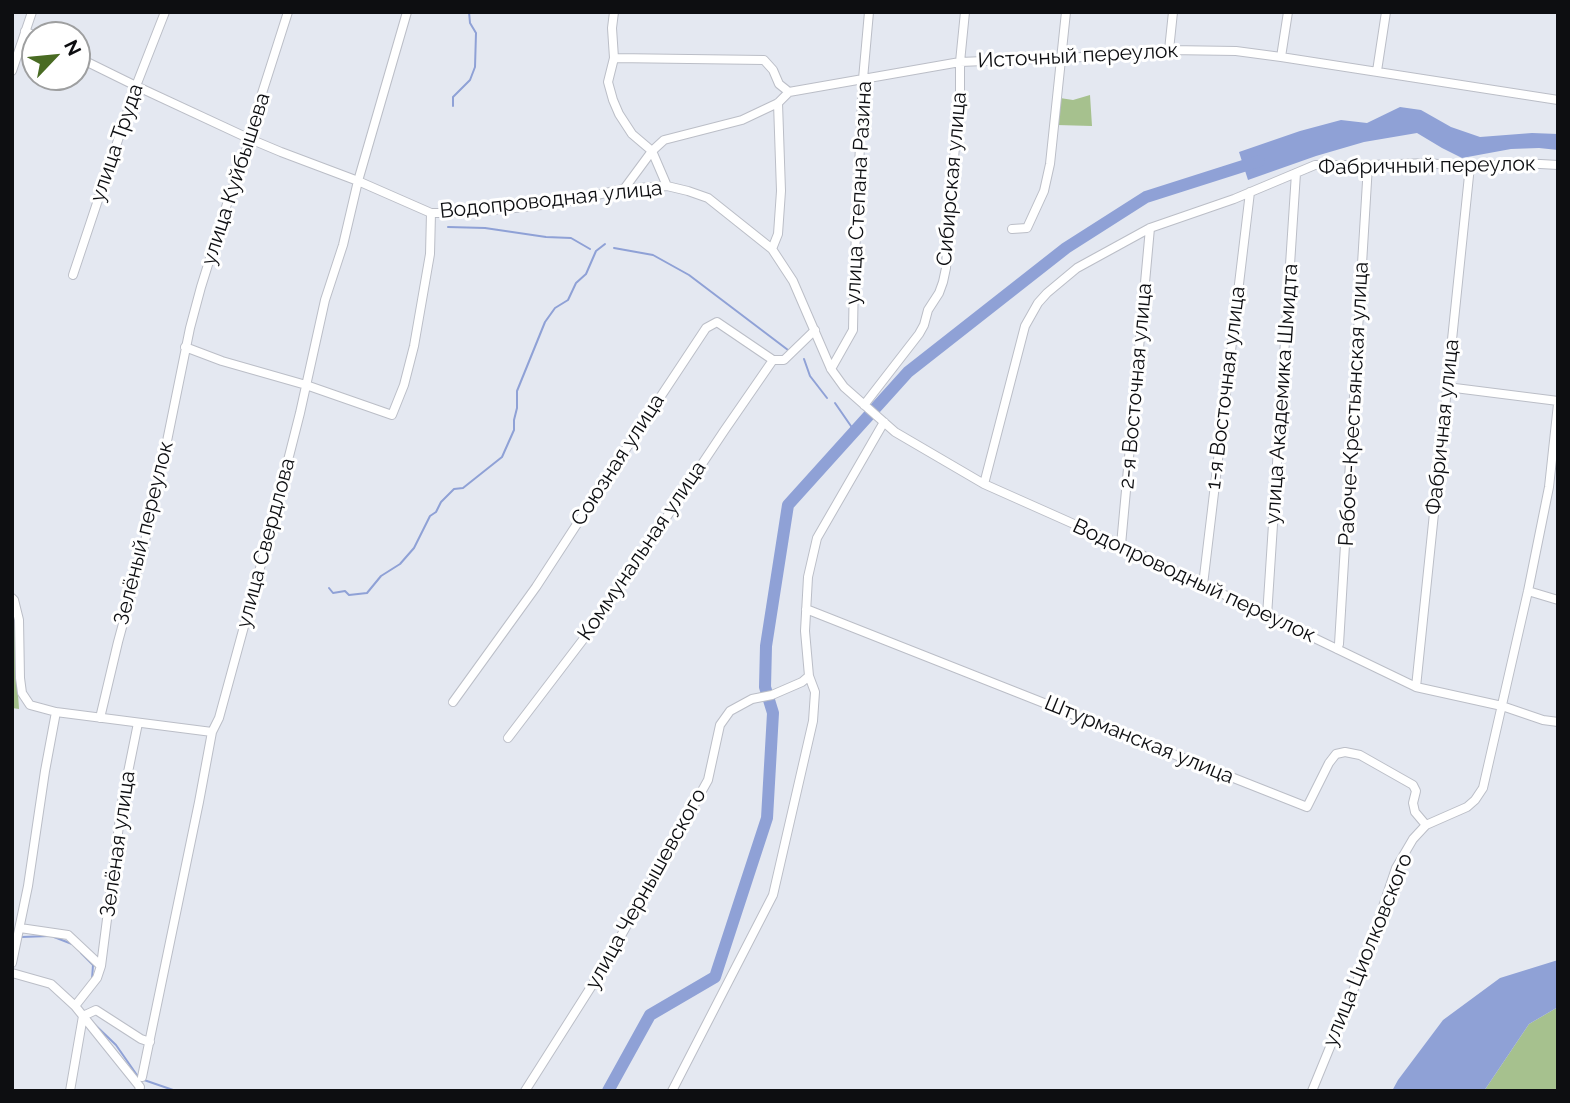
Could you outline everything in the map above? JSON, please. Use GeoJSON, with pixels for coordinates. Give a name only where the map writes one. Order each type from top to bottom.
{"type":"FeatureCollection","features":[{"type":"Feature","properties":{"kind":"street","name":"улица Труда"},"geometry":{"type":"LineString","coordinates":[[73,275],[136,86],[165,12]]}},
{"type":"Feature","properties":{"kind":"street","name":"улица Куйбышева"},"geometry":{"type":"LineString","coordinates":[[185,347],[201,287],[288,12]]}},
{"type":"Feature","properties":{"kind":"street","name":"улица Свердлова"},"geometry":{"type":"LineString","coordinates":[[142,1077],[212,732],[219,719],[269,535],[325,300],[343,246],[358,181],[407,12]]}},
{"type":"Feature","properties":{"kind":"street"},"geometry":{"type":"LineString","coordinates":[[614,12],[614,58],[608,82],[613,100],[632,134],[652,151],[667,187]]}},
{"type":"Feature","properties":{"kind":"street","name":"улица Степана Разина"},"geometry":{"type":"LineString","coordinates":[[831,369],[853,330],[863,79],[869,12]]}},
{"type":"Feature","properties":{"kind":"street","name":"Сибирская улица"},"geometry":{"type":"LineString","coordinates":[[864,405],[919,334],[943,282],[965,12]]}},
{"type":"Feature","properties":{"kind":"street"},"geometry":{"type":"LineString","coordinates":[[1012,229],[1027,228],[1044,191],[1050,164],[1066,12]]}},
{"type":"Feature","properties":{"kind":"street"},"geometry":{"type":"LineString","coordinates":[[1169,50],[1173,12]]}},
{"type":"Feature","properties":{"kind":"street"},"geometry":{"type":"LineString","coordinates":[[1281,57],[1288,12]]}},
{"type":"Feature","properties":{"kind":"street"},"geometry":{"type":"LineString","coordinates":[[1377,71],[1386,12]]}},
{"type":"Feature","properties":{"kind":"street"},"geometry":{"type":"LineString","coordinates":[[12,71],[21,43]]}},
{"type":"Feature","properties":{"kind":"street","name":"Источный переулок"},"geometry":{"type":"LineString","coordinates":[[789,92],[960,62],[1158,54],[1169,50],[1237,51],[1558,100]]}},
{"type":"Feature","properties":{"kind":"street"},"geometry":{"type":"LineString","coordinates":[[614,58],[764,60],[779,83],[789,92],[779,103],[742,120],[664,140],[652,151],[624,189]]}},
{"type":"Feature","properties":{"kind":"street","name":"Водопроводная улица"},"geometry":{"type":"LineString","coordinates":[[91,64],[250,139],[358,181],[431,214],[515,208],[624,189],[667,187],[708,198],[772,249],[793,281],[831,369],[844,387],[895,432]]}},
{"type":"Feature","properties":{"kind":"street"},"geometry":{"type":"LineString","coordinates":[[772,249],[778,234],[781,191],[779,103]]}},
{"type":"Feature","properties":{"kind":"street","name":"Фабричный переулок"},"geometry":{"type":"LineString","coordinates":[[984,484],[1025,326],[1038,303],[1077,268],[1150,228],[1315,165],[1558,165]]}},
{"type":"Feature","properties":{"kind":"street","name":"Рабоче-Крестьянская улица"},"geometry":{"type":"LineString","coordinates":[[1338,647],[1368,165]]}},
{"type":"Feature","properties":{"kind":"street","name":"Фабричная улица"},"geometry":{"type":"LineString","coordinates":[[1416,687],[1470,166]]}},
{"type":"Feature","properties":{"kind":"street","name":"улица Академика Шмидта"},"geometry":{"type":"LineString","coordinates":[[1267,617],[1296,173]]}},
{"type":"Feature","properties":{"kind":"street","name":"1-я Восточная улица"},"geometry":{"type":"LineString","coordinates":[[1203,585],[1250,192]]}},
{"type":"Feature","properties":{"kind":"street"},"geometry":{"type":"LineString","coordinates":[[185,347],[222,361],[306,384],[392,415],[404,385],[414,346],[430,254],[431,214]]}},
{"type":"Feature","properties":{"kind":"street","name":"2-я Восточная улица"},"geometry":{"type":"LineString","coordinates":[[1121,545],[1150,228]]}},
{"type":"Feature","properties":{"kind":"street","name":"Союзная улица"},"geometry":{"type":"LineString","coordinates":[[453,702],[536,587],[706,328],[717,322],[773,360]]}},
{"type":"Feature","properties":{"kind":"street"},"geometry":{"type":"LineString","coordinates":[[773,360],[784,360],[815,330]]}},
{"type":"Feature","properties":{"kind":"street","name":"Зелёный переулок"},"geometry":{"type":"LineString","coordinates":[[100,718],[143,550],[185,347]]}},
{"type":"Feature","properties":{"kind":"street","name":"Коммунальная улица"},"geometry":{"type":"LineString","coordinates":[[508,738],[598,620],[773,360]]}},
{"type":"Feature","properties":{"kind":"street"},"geometry":{"type":"LineString","coordinates":[[1447,387],[1558,404]]}},
{"type":"Feature","properties":{"kind":"street","name":"улица Циолковского"},"geometry":{"type":"LineString","coordinates":[[1312,1091],[1362,969],[1396,868],[1413,839],[1426,825],[1467,807],[1483,788],[1549,487],[1558,404]]}},
{"type":"Feature","properties":{"kind":"street"},"geometry":{"type":"LineString","coordinates":[[672,1091],[773,894],[813,721],[815,692],[808,676],[805,631],[808,577],[817,538],[884,422]]}},
{"type":"Feature","properties":{"kind":"street","name":"Водопроводный переулок"},"geometry":{"type":"LineString","coordinates":[[895,432],[984,484],[1121,545],[1267,617],[1338,647],[1416,687],[1502,706],[1543,720],[1558,722]]}},
{"type":"Feature","properties":{"kind":"street"},"geometry":{"type":"LineString","coordinates":[[1528,591],[1558,600]]}},
{"type":"Feature","properties":{"kind":"street"},"geometry":{"type":"LineString","coordinates":[[12,598],[19,620],[22,693],[30,705],[56,712],[212,732]]}},
{"type":"Feature","properties":{"kind":"street","name":"Штурманская улица"},"geometry":{"type":"LineString","coordinates":[[806,609],[1307,807],[1336,754],[1345,752],[1360,755],[1413,785],[1416,790],[1413,803],[1415,812],[1426,825]]}},
{"type":"Feature","properties":{"kind":"street","name":"улица Чернышевского"},"geometry":{"type":"LineString","coordinates":[[525,1091],[603,968],[708,780],[720,724],[730,711],[752,699],[802,682],[808,676]]}},
{"type":"Feature","properties":{"kind":"street"},"geometry":{"type":"LineString","coordinates":[[12,963],[28,886],[56,712]]}},
{"type":"Feature","properties":{"kind":"street","name":"Зелёная улица"},"geometry":{"type":"LineString","coordinates":[[101,966],[122,802],[138,723]]}},
{"type":"Feature","properties":{"kind":"street"},"geometry":{"type":"LineString","coordinates":[[20,928],[68,935],[101,966],[97,978],[75,1006]]}},
{"type":"Feature","properties":{"kind":"street"},"geometry":{"type":"LineString","coordinates":[[12,973],[51,984],[87,1013],[140,1089]]}},
{"type":"Feature","properties":{"kind":"street"},"geometry":{"type":"LineString","coordinates":[[87,1013],[96,1010],[150,1042]]}},
{"type":"Feature","properties":{"kind":"street"},"geometry":{"type":"LineString","coordinates":[[70,1091],[87,1013]]}},
{"type":"Feature","properties":{"kind":"green space"},"geometry":{"type":"Polygon","coordinates":[[[1090,95],[1092,126],[1057,125],[1060,98],[1073,100],[1090,95]]]}},
{"type":"Feature","properties":{"kind":"green space"},"geometry":{"type":"Polygon","coordinates":[[[12,603],[17,629],[19,709],[12,708],[12,603]]]}},
{"type":"Feature","properties":{"kind":"green space"},"geometry":{"type":"Polygon","coordinates":[[[1558,1007],[1558,1091],[1484,1091],[1529,1024],[1558,1007]]]}},
{"type":"Feature","properties":{"kind":"water"},"geometry":{"type":"Polygon","coordinates":[[[1400,107],[1421,110],[1451,127],[1480,137],[1558,134],[1558,150],[1511,149],[1462,158],[1417,133],[1364,142],[1248,180],[1239,152],[1341,120],[1367,123],[1400,107]]]}},
{"type":"Feature","properties":{"kind":"water"},"geometry":{"type":"Polygon","coordinates":[[[1558,960],[1558,1007],[1529,1024],[1484,1091],[1392,1091],[1443,1020],[1500,978],[1558,960]]]}},
{"type":"Feature","properties":{"kind":"waterway"},"geometry":{"type":"LineString","coordinates":[[453,106],[453,97],[470,80],[475,67],[476,33],[470,23],[469,12]]}},
{"type":"Feature","properties":{"kind":"waterway"},"geometry":{"type":"LineString","coordinates":[[608,1091],[650,1015],[715,977],[767,818],[773,713],[765,687],[766,646],[788,505],[908,372],[1066,248],[1146,197],[1259,161]]}},
{"type":"Feature","properties":{"kind":"waterway"},"geometry":{"type":"LineString","coordinates":[[448,227],[485,228],[571,238],[590,249]]}},
{"type":"Feature","properties":{"kind":"waterway"},"geometry":{"type":"LineString","coordinates":[[329,588],[333,593],[367,593],[381,576],[400,564],[414,548],[430,516],[436,512],[441,502],[454,489],[463,488],[502,457],[514,430],[517,391],[545,322],[555,308],[568,300],[576,283],[586,274],[596,251],[605,244]]}},
{"type":"Feature","properties":{"kind":"waterway"},"geometry":{"type":"LineString","coordinates":[[614,248],[653,255],[689,275],[788,350]]}},
{"type":"Feature","properties":{"kind":"waterway"},"geometry":{"type":"LineString","coordinates":[[804,359],[810,376],[827,398]]}},
{"type":"Feature","properties":{"kind":"waterway"},"geometry":{"type":"LineString","coordinates":[[835,403],[853,429]]}},
{"type":"Feature","properties":{"kind":"waterway"},"geometry":{"type":"LineString","coordinates":[[22,937],[49,936]]}},
{"type":"Feature","properties":{"kind":"waterway"},"geometry":{"type":"LineString","coordinates":[[54,937],[72,944]]}},
{"type":"Feature","properties":{"kind":"waterway"},"geometry":{"type":"LineString","coordinates":[[81,953],[93,965],[92,979]]}},
{"type":"Feature","properties":{"kind":"waterway"},"geometry":{"type":"LineString","coordinates":[[91,1021],[116,1045],[139,1078]]}},
{"type":"Feature","properties":{"kind":"waterway"},"geometry":{"type":"LineString","coordinates":[[144,1080],[176,1091]]}}]}
